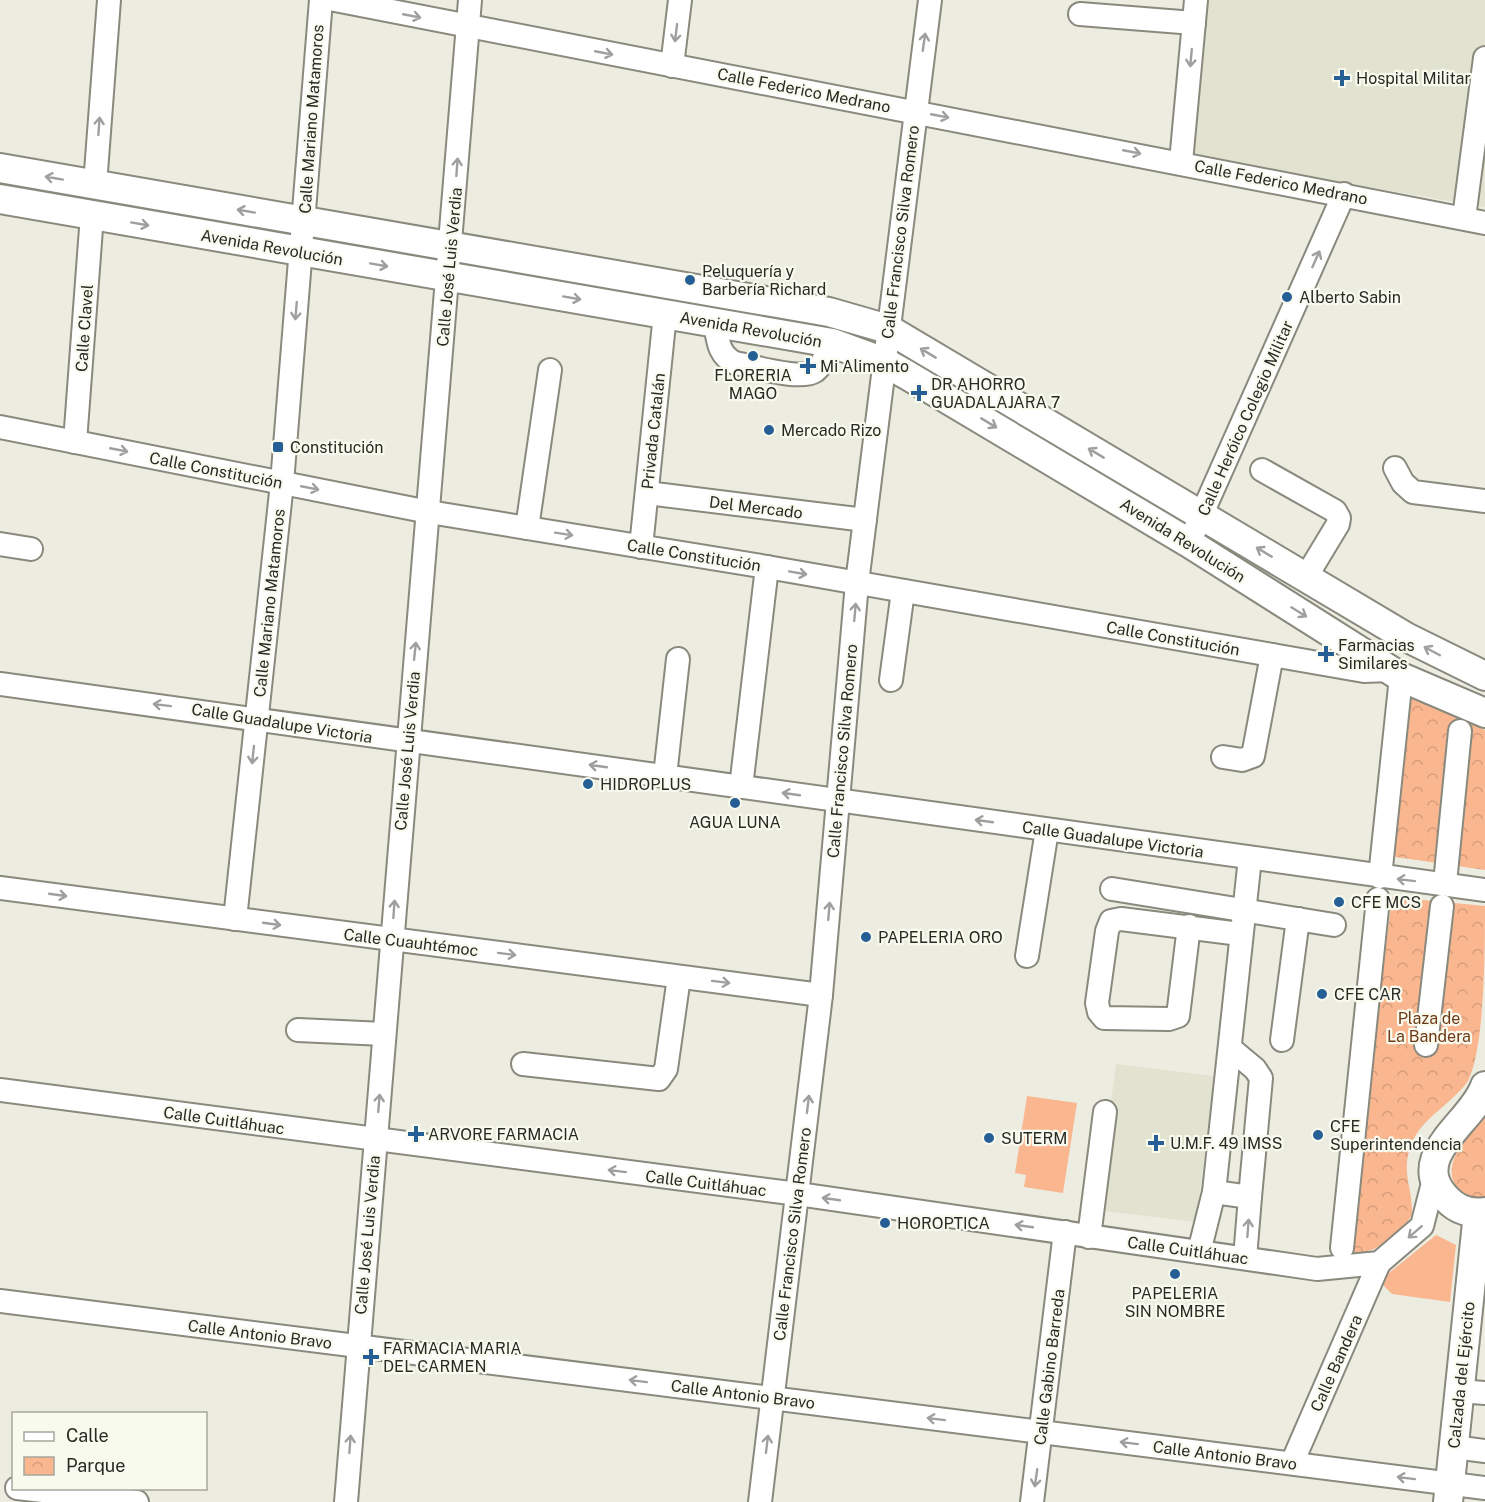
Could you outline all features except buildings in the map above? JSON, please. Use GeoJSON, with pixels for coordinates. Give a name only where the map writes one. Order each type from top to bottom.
{"type":"FeatureCollection","features":[{"type":"Feature","properties":{"kind":"main road","name":"Avenida Revolución"},"geometry":{"type":"LineString","coordinates":[[0,168],[830,312],[888,329],[1406,637],[1485,676]]}},
{"type":"Feature","properties":{"kind":"main road","name":"Avenida Revolución"},"geometry":{"type":"LineString","coordinates":[[0,199],[832,343],[884,362],[1189,543],[1396,674],[1485,714]]}},
{"type":"Feature","properties":{"kind":"main road"},"geometry":{"type":"LineString","coordinates":[[1434,1179],[1439,1150],[1446,1138],[1472,1110],[1485,1086]]}},
{"type":"Feature","properties":{"kind":"main road","name":"Calzada del Ejército"},"geometry":{"type":"LineString","coordinates":[[1434,1179],[1437,1188],[1458,1208],[1481,1213],[1472,1392],[1454,1447],[1449,1493]]}},
{"type":"Feature","properties":{"kind":"street"},"geometry":{"type":"LineString","coordinates":[[95,185],[109,0]]}},
{"type":"Feature","properties":{"kind":"street","name":"Calle Mariano Matamoros"},"geometry":{"type":"LineString","coordinates":[[235,919],[282,483],[321,0]]}},
{"type":"Feature","properties":{"kind":"street","name":"Calle Federico Medrano"},"geometry":{"type":"LineString","coordinates":[[334,0],[1474,220]]}},
{"type":"Feature","properties":{"kind":"street","name":"Calle José Luis Verdia"},"geometry":{"type":"LineString","coordinates":[[346,1502],[406,742],[429,512],[470,0]]}},
{"type":"Feature","properties":{"kind":"street"},"geometry":{"type":"LineString","coordinates":[[672,66],[680,0]]}},
{"type":"Feature","properties":{"kind":"street","name":"Calle Francisco Silva Romero"},"geometry":{"type":"LineString","coordinates":[[760,1502],[821,995],[857,583],[914,111],[930,0]]}},
{"type":"Feature","properties":{"kind":"street"},"geometry":{"type":"LineString","coordinates":[[1181,162],[1196,0]]}},
{"type":"Feature","properties":{"kind":"street"},"geometry":{"type":"LineString","coordinates":[[1080,14],[1194,23]]}},
{"type":"Feature","properties":{"kind":"street"},"geometry":{"type":"LineString","coordinates":[[1474,220],[1485,58]]}},
{"type":"Feature","properties":{"kind":"street","name":"Calle Heróico Colegio Militar"},"geometry":{"type":"LineString","coordinates":[[1189,543],[1344,194]]}},
{"type":"Feature","properties":{"kind":"street","name":"Calle Clavel"},"geometry":{"type":"LineString","coordinates":[[75,442],[92,215]]}},
{"type":"Feature","properties":{"kind":"street","name":"Privada Catalán"},"geometry":{"type":"LineString","coordinates":[[640,547],[666,314]]}},
{"type":"Feature","properties":{"kind":"street"},"geometry":{"type":"LineString","coordinates":[[715,323],[721,351],[726,358],[735,363],[796,375],[808,374],[817,370],[832,343]]}},
{"type":"Feature","properties":{"kind":"street"},"geometry":{"type":"LineString","coordinates":[[527,528],[550,370]]}},
{"type":"Feature","properties":{"kind":"street","name":"Calle Constitución"},"geometry":{"type":"LineString","coordinates":[[0,427],[429,512],[767,567],[1364,671],[1396,674]]}},
{"type":"Feature","properties":{"kind":"street"},"geometry":{"type":"LineString","coordinates":[[1395,468],[1403,483],[1413,492],[1485,501]]}},
{"type":"Feature","properties":{"kind":"street"},"geometry":{"type":"LineString","coordinates":[[1263,470],[1335,511],[1339,518],[1338,524],[1306,578]]}},
{"type":"Feature","properties":{"kind":"street","name":"Del Mercado"},"geometry":{"type":"LineString","coordinates":[[647,493],[865,520]]}},
{"type":"Feature","properties":{"kind":"street"},"geometry":{"type":"LineString","coordinates":[[0,544],[31,549]]}},
{"type":"Feature","properties":{"kind":"street"},"geometry":{"type":"LineString","coordinates":[[741,787],[767,567]]}},
{"type":"Feature","properties":{"kind":"street"},"geometry":{"type":"LineString","coordinates":[[891,680],[903,591]]}},
{"type":"Feature","properties":{"kind":"street"},"geometry":{"type":"LineString","coordinates":[[1223,757],[1248,759],[1256,750],[1272,655]]}},
{"type":"Feature","properties":{"kind":"street"},"geometry":{"type":"LineString","coordinates":[[665,776],[678,659]]}},
{"type":"Feature","properties":{"kind":"street"},"geometry":{"type":"LineString","coordinates":[[1342,1248],[1379,888],[1396,674]]}},
{"type":"Feature","properties":{"kind":"street","name":"Calle Guadalupe Victoria"},"geometry":{"type":"LineString","coordinates":[[0,684],[257,717],[406,742],[1250,858],[1379,888],[1485,890]]}},
{"type":"Feature","properties":{"kind":"street"},"geometry":{"type":"LineString","coordinates":[[1446,873],[1460,731]]}},
{"type":"Feature","properties":{"kind":"street"},"geometry":{"type":"LineString","coordinates":[[1027,956],[1047,830]]}},
{"type":"Feature","properties":{"kind":"street"},"geometry":{"type":"LineString","coordinates":[[1199,1252],[1214,1192],[1250,858]]}},
{"type":"Feature","properties":{"kind":"street","name":"Calle Cuauhtémoc"},"geometry":{"type":"LineString","coordinates":[[0,888],[821,995]]}},
{"type":"Feature","properties":{"kind":"street"},"geometry":{"type":"LineString","coordinates":[[1112,889],[1334,925]]}},
{"type":"Feature","properties":{"kind":"street"},"geometry":{"type":"LineString","coordinates":[[1426,1045],[1442,906]]}},
{"type":"Feature","properties":{"kind":"street"},"geometry":{"type":"LineString","coordinates":[[1189,926],[1178,1016],[1169,1019],[1104,1017],[1099,1012],[1097,1003],[1107,931],[1111,921],[1121,919],[1189,926],[1240,934]]}},
{"type":"Feature","properties":{"kind":"street"},"geometry":{"type":"LineString","coordinates":[[1282,1040],[1298,919]]}},
{"type":"Feature","properties":{"kind":"street"},"geometry":{"type":"LineString","coordinates":[[523,1064],[659,1079],[666,1069],[679,977]]}},
{"type":"Feature","properties":{"kind":"street"},"geometry":{"type":"LineString","coordinates":[[297,1030],[384,1034]]}},
{"type":"Feature","properties":{"kind":"street"},"geometry":{"type":"LineString","coordinates":[[1231,1049],[1255,1069],[1261,1078],[1245,1258]]}},
{"type":"Feature","properties":{"kind":"street","name":"Calle Cuitláhuac"},"geometry":{"type":"LineString","coordinates":[[0,1090],[798,1194],[1317,1269],[1379,1263]]}},
{"type":"Feature","properties":{"kind":"street"},"geometry":{"type":"LineString","coordinates":[[1089,1237],[1105,1112]]}},
{"type":"Feature","properties":{"kind":"street"},"geometry":{"type":"LineString","coordinates":[[1379,1263],[1422,1226],[1434,1179]]}},
{"type":"Feature","properties":{"kind":"street"},"geometry":{"type":"LineString","coordinates":[[1214,1192],[1250,1197]]}},
{"type":"Feature","properties":{"kind":"street","name":"Calle Gabino Barreda"},"geometry":{"type":"LineString","coordinates":[[1032,1502],[1065,1232]]}},
{"type":"Feature","properties":{"kind":"street","name":"Calle Bandera"},"geometry":{"type":"LineString","coordinates":[[1292,1463],[1379,1263]]}},
{"type":"Feature","properties":{"kind":"street","name":"Calle Antonio Bravo"},"geometry":{"type":"LineString","coordinates":[[0,1301],[1292,1463],[1449,1493],[1485,1488]]}},
{"type":"Feature","properties":{"kind":"street"},"geometry":{"type":"LineString","coordinates":[[1454,1447],[1485,1451]]}},
{"type":"Feature","properties":{"kind":"street"},"geometry":{"type":"LineString","coordinates":[[32,1490],[137,1502]]}},
{"type":"Feature","properties":{"kind":"shaded area","name":"Hospital Militar"},"geometry":{"type":"Polygon","coordinates":[[[1206,0],[1485,0],[1485,207],[1191,156],[1206,0]]]}},
{"type":"Feature","properties":{"kind":"shaded area","name":"U.M.F. 49 IMSS"},"geometry":{"type":"Polygon","coordinates":[[[1116,1064],[1214,1076],[1196,1222],[1097,1210],[1116,1064]]]}},
{"type":"Feature","properties":{"kind":"green space"},"geometry":{"type":"Polygon","coordinates":[[[1409,696],[1485,730],[1485,870],[1389,856],[1409,696]]]}},
{"type":"Feature","properties":{"kind":"green space","name":"Plaza de La Bandera"},"geometry":{"type":"Polygon","coordinates":[[[1392,897],[1485,906],[1481,1022],[1474,1065],[1468,1081],[1429,1119],[1411,1145],[1407,1171],[1412,1203],[1411,1216],[1397,1232],[1378,1247],[1348,1256],[1392,897]]]}},
{"type":"Feature","properties":{"kind":"green space"},"geometry":{"type":"Polygon","coordinates":[[[1027,1096],[1077,1103],[1063,1193],[1024,1187],[1026,1175],[1015,1173],[1027,1096]]]}},
{"type":"Feature","properties":{"kind":"green space"},"geometry":{"type":"Polygon","coordinates":[[[1485,1117],[1485,1200],[1463,1193],[1454,1182],[1452,1168],[1460,1148],[1485,1117]]]}},
{"type":"Feature","properties":{"kind":"green space"},"geometry":{"type":"Polygon","coordinates":[[[1436,1235],[1456,1245],[1450,1302],[1392,1294],[1379,1281],[1436,1235]]]}},
{"type":"Feature","properties":{"kind":"place","name":"Hospital Militar"},"geometry":{"type":"Point","coordinates":[1342,78]}},
{"type":"Feature","properties":{"kind":"place","name":"Peluquería y Barbería Richard"},"geometry":{"type":"Point","coordinates":[690,280]}},
{"type":"Feature","properties":{"kind":"place","name":"Alberto Sabin"},"geometry":{"type":"Point","coordinates":[1287,297]}},
{"type":"Feature","properties":{"kind":"place","name":"FLORERIA MAGO"},"geometry":{"type":"Point","coordinates":[753,356]}},
{"type":"Feature","properties":{"kind":"place","name":"Mi Alimento"},"geometry":{"type":"Point","coordinates":[808,366]}},
{"type":"Feature","properties":{"kind":"place","name":"DR AHORRO GUADALAJARA 7"},"geometry":{"type":"Point","coordinates":[919,393]}},
{"type":"Feature","properties":{"kind":"place","name":"Mercado Rizo"},"geometry":{"type":"Point","coordinates":[769,430]}},
{"type":"Feature","properties":{"kind":"place","name":"Constitución"},"geometry":{"type":"Point","coordinates":[278,447]}},
{"type":"Feature","properties":{"kind":"place","name":"Farmacias Similares"},"geometry":{"type":"Point","coordinates":[1326,654]}},
{"type":"Feature","properties":{"kind":"place","name":"HIDROPLUS"},"geometry":{"type":"Point","coordinates":[588,784]}},
{"type":"Feature","properties":{"kind":"place","name":"AGUA LUNA"},"geometry":{"type":"Point","coordinates":[735,803]}},
{"type":"Feature","properties":{"kind":"place","name":"CFE MCS"},"geometry":{"type":"Point","coordinates":[1339,902]}},
{"type":"Feature","properties":{"kind":"place","name":"PAPELERIA ORO"},"geometry":{"type":"Point","coordinates":[866,937]}},
{"type":"Feature","properties":{"kind":"place","name":"CFE CAR"},"geometry":{"type":"Point","coordinates":[1322,994]}},
{"type":"Feature","properties":{"kind":"place","name":"ARVORE FARMACIA"},"geometry":{"type":"Point","coordinates":[416,1134]}},
{"type":"Feature","properties":{"kind":"place","name":"CFE Superintendencia"},"geometry":{"type":"Point","coordinates":[1318,1135]}},
{"type":"Feature","properties":{"kind":"place","name":"SUTERM"},"geometry":{"type":"Point","coordinates":[989,1138]}},
{"type":"Feature","properties":{"kind":"place","name":"U.M.F. 49 IMSS"},"geometry":{"type":"Point","coordinates":[1156,1143]}},
{"type":"Feature","properties":{"kind":"place","name":"HOROPTICA"},"geometry":{"type":"Point","coordinates":[885,1223]}},
{"type":"Feature","properties":{"kind":"place","name":"PAPELERIA SIN NOMBRE"},"geometry":{"type":"Point","coordinates":[1175,1274]}},
{"type":"Feature","properties":{"kind":"place","name":"FARMACIA MARIA DEL CARMEN"},"geometry":{"type":"Point","coordinates":[371,1357]}}]}
